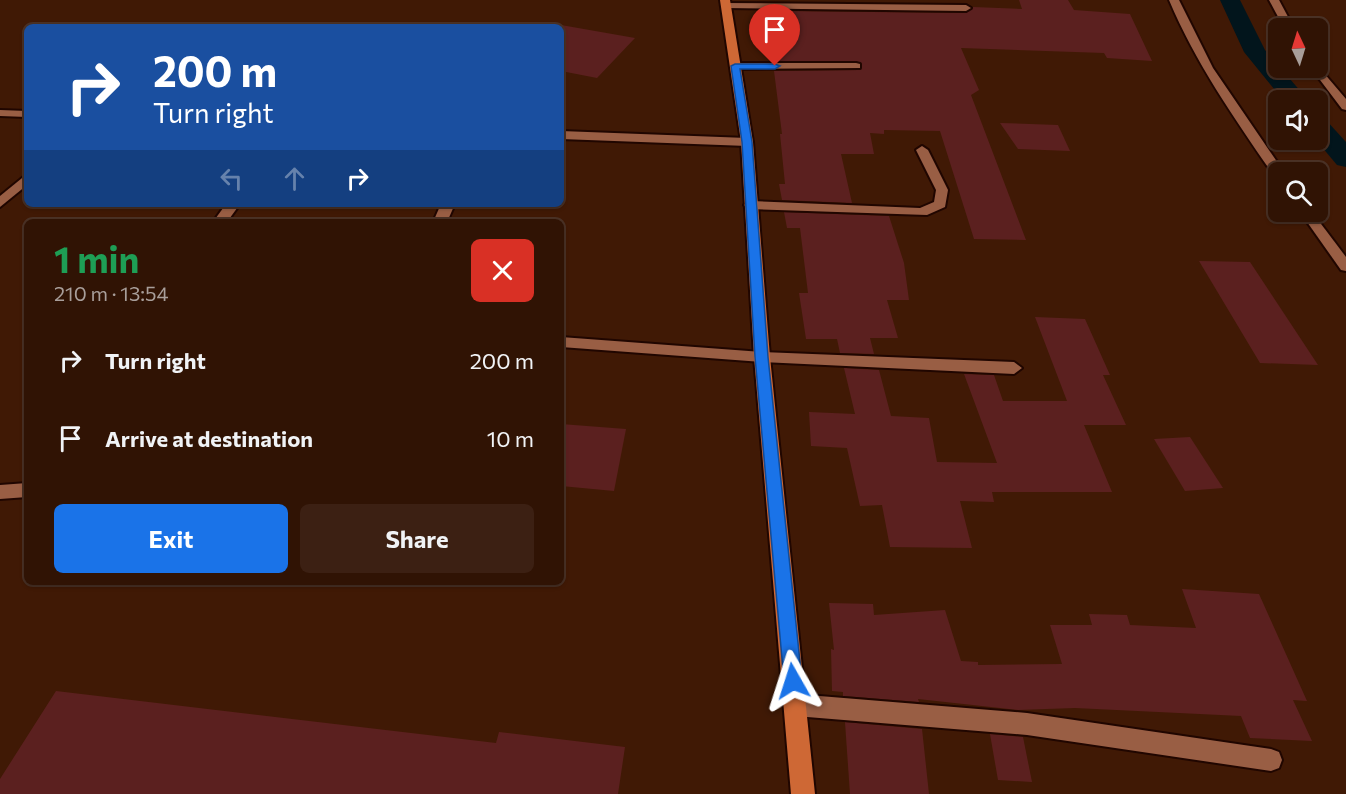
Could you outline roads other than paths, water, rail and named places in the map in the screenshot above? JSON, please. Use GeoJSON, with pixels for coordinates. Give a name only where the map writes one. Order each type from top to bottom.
{"type":"FeatureCollection","features":[{"type":"Feature","properties":{"kind":"main road"},"geometry":{"type":"LineString","coordinates":[[725,3],[747,142],[762,357],[803,794]]}},
{"type":"Feature","properties":{"kind":"street"},"geometry":{"type":"LineString","coordinates":[[1174,0],[1186,32],[1201,60],[1271,162]]}},
{"type":"Feature","properties":{"kind":"street"},"geometry":{"type":"LineString","coordinates":[[1274,0],[1284,18]]}},
{"type":"Feature","properties":{"kind":"street"},"geometry":{"type":"LineString","coordinates":[[725,3],[966,8]]}},
{"type":"Feature","properties":{"kind":"street"},"geometry":{"type":"LineString","coordinates":[[735,66],[856,66]]}},
{"type":"Feature","properties":{"kind":"street"},"geometry":{"type":"LineString","coordinates":[[1324,78],[1346,106]]}},
{"type":"Feature","properties":{"kind":"street"},"geometry":{"type":"LineString","coordinates":[[0,113],[24,114]]}},
{"type":"Feature","properties":{"kind":"street"},"geometry":{"type":"LineString","coordinates":[[564,135],[747,142]]}},
{"type":"Feature","properties":{"kind":"street"},"geometry":{"type":"LineString","coordinates":[[751,205],[922,212],[940,204],[942,190],[922,150]]}},
{"type":"Feature","properties":{"kind":"street"},"geometry":{"type":"LineString","coordinates":[[0,203],[24,181]]}},
{"type":"Feature","properties":{"kind":"street"},"geometry":{"type":"LineString","coordinates":[[1313,222],[1346,267]]}},
{"type":"Feature","properties":{"kind":"street"},"geometry":{"type":"LineString","coordinates":[[564,342],[762,357],[1014,368]]}},
{"type":"Feature","properties":{"kind":"street"},"geometry":{"type":"LineString","coordinates":[[0,492],[24,490]]}},
{"type":"Feature","properties":{"kind":"street"},"geometry":{"type":"LineString","coordinates":[[795,705],[1027,724],[1271,760]]}},
{"type":"Feature","properties":{"kind":"waterway"},"geometry":{"type":"LineString","coordinates":[[1230,0],[1255,52],[1287,90]]}},
{"type":"Feature","properties":{"kind":"waterway"},"geometry":{"type":"LineString","coordinates":[[1328,138],[1346,159]]}}]}
